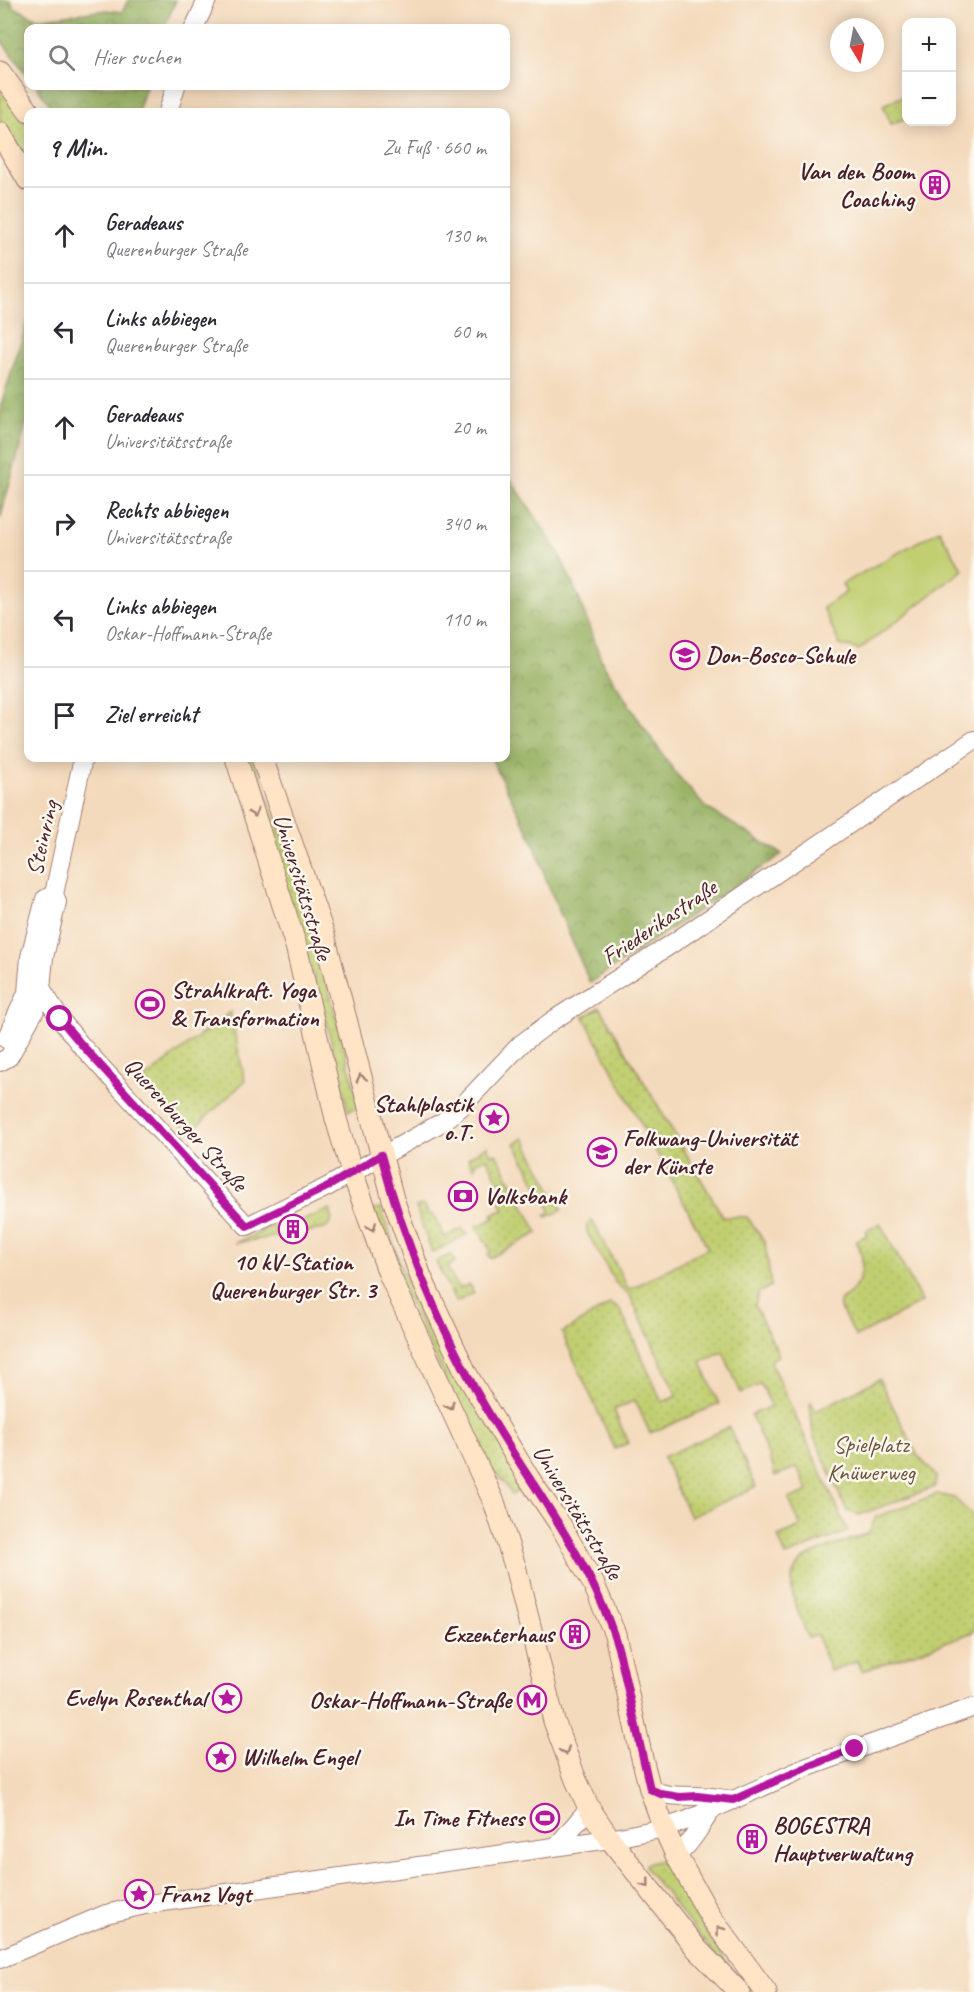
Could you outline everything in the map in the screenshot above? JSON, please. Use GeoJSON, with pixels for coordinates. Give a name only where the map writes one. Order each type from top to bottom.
{"type":"FeatureCollection","features":[{"type":"Feature","properties":{"kind":"main road"},"geometry":{"type":"LineString","coordinates":[[0,72],[26,108]]}},
{"type":"Feature","properties":{"kind":"main road"},"geometry":{"type":"LineString","coordinates":[[0,133],[24,173]]}},
{"type":"Feature","properties":{"kind":"main road","name":"Universitätsstraße"},"geometry":{"type":"LineString","coordinates":[[237,762],[296,946],[308,989],[336,1119],[352,1172],[389,1274],[494,1502],[518,1575],[554,1721],[576,1780],[589,1808],[610,1839],[697,1949],[739,1992]]}},
{"type":"Feature","properties":{"kind":"main road","name":"Universitätsstraße"},"geometry":{"type":"LineString","coordinates":[[263,762],[324,935],[381,1155],[406,1241],[434,1308],[458,1357],[497,1426],[561,1526],[594,1585],[615,1634],[650,1789],[676,1855],[710,1916],[766,1992]]}},
{"type":"Feature","properties":{"kind":"street"},"geometry":{"type":"LineString","coordinates":[[196,24],[207,0]]}},
{"type":"Feature","properties":{"kind":"street"},"geometry":{"type":"LineString","coordinates":[[169,108],[175,90]]}},
{"type":"Feature","properties":{"kind":"street","name":"Friederikastraße"},"geometry":{"type":"LineString","coordinates":[[381,1155],[444,1121],[463,1105],[521,1044],[552,1021],[667,947],[974,740]]}},
{"type":"Feature","properties":{"kind":"street","name":"Steinring"},"geometry":{"type":"LineString","coordinates":[[0,1062],[9,1057],[35,1010],[57,902],[54,894],[83,762]]}},
{"type":"Feature","properties":{"kind":"street","name":"Steinring"},"geometry":{"type":"LineString","coordinates":[[0,1050],[27,993],[30,957],[45,899],[54,894]]}},
{"type":"Feature","properties":{"kind":"street","name":"Querenburger Straße"},"geometry":{"type":"LineString","coordinates":[[40,988],[60,1019],[81,1044],[247,1226],[327,1187],[352,1172]]}},
{"type":"Feature","properties":{"kind":"street"},"geometry":{"type":"LineString","coordinates":[[352,1172],[381,1155]]}},
{"type":"Feature","properties":{"kind":"street"},"geometry":{"type":"LineString","coordinates":[[0,1959],[106,1914],[140,1906],[610,1839],[664,1828],[712,1810],[834,1757],[974,1707]]}},
{"type":"Feature","properties":{"kind":"street"},"geometry":{"type":"LineString","coordinates":[[650,1789],[661,1794],[680,1797],[697,1796],[733,1800]]}},
{"type":"Feature","properties":{"kind":"street"},"geometry":{"type":"LineString","coordinates":[[557,1846],[589,1808]]}},
{"type":"Feature","properties":{"kind":"street"},"geometry":{"type":"LineString","coordinates":[[676,1855],[686,1848],[694,1833],[712,1810]]}},
{"type":"Feature","properties":{"kind":"green space"},"geometry":{"type":"Polygon","coordinates":[[[0,0],[10,0],[14,7],[37,19],[107,10],[122,12],[128,0],[176,0],[166,24],[24,24],[24,71],[0,39],[0,0]]]}},
{"type":"Feature","properties":{"kind":"green space"},"geometry":{"type":"Polygon","coordinates":[[[0,83],[24,118],[24,158],[0,120],[0,83]]]}},
{"type":"Feature","properties":{"kind":"green space"},"geometry":{"type":"Polygon","coordinates":[[[39,90],[145,90],[139,108],[52,108],[39,90]]]}},
{"type":"Feature","properties":{"kind":"green space"},"geometry":{"type":"Polygon","coordinates":[[[902,97],[902,120],[891,124],[883,105],[902,97]]]}},
{"type":"Feature","properties":{"kind":"green space"},"geometry":{"type":"Polygon","coordinates":[[[24,333],[24,432],[0,519],[0,408],[24,333]]]}},
{"type":"Feature","properties":{"kind":"green space"},"geometry":{"type":"Polygon","coordinates":[[[510,478],[559,553],[578,596],[602,662],[674,771],[705,807],[782,854],[590,983],[548,885],[534,843],[493,762],[510,762],[510,478]]]}},
{"type":"Feature","properties":{"kind":"green space"},"geometry":{"type":"Polygon","coordinates":[[[939,530],[963,570],[859,650],[840,645],[823,608],[846,592],[842,584],[939,530]]]}},
{"type":"Feature","properties":{"kind":"green space"},"geometry":{"type":"Polygon","coordinates":[[[244,762],[255,762],[306,904],[360,1107],[348,1111],[322,1004],[244,762]]]}},
{"type":"Feature","properties":{"kind":"green space"},"geometry":{"type":"Polygon","coordinates":[[[600,1007],[723,1217],[747,1217],[765,1242],[771,1286],[758,1293],[755,1306],[779,1355],[770,1361],[848,1531],[786,1556],[778,1537],[801,1527],[789,1499],[808,1491],[797,1467],[775,1476],[751,1415],[771,1406],[761,1384],[741,1393],[723,1352],[701,1362],[719,1404],[650,1433],[635,1400],[614,1410],[628,1443],[615,1449],[562,1333],[610,1304],[620,1309],[662,1402],[677,1396],[630,1296],[615,1282],[587,1232],[587,1224],[592,1220],[629,1290],[708,1248],[584,1017],[600,1007]]]}},
{"type":"Feature","properties":{"kind":"green space"},"geometry":{"type":"Polygon","coordinates":[[[230,1012],[245,1081],[189,1133],[143,1080],[230,1012]]]}},
{"type":"Feature","properties":{"kind":"green space"},"geometry":{"type":"Polygon","coordinates":[[[524,1138],[562,1210],[547,1217],[545,1215],[551,1212],[515,1143],[524,1138]]]}},
{"type":"Feature","properties":{"kind":"green space"},"geometry":{"type":"Polygon","coordinates":[[[487,1146],[491,1155],[496,1153],[538,1233],[490,1258],[488,1254],[491,1252],[477,1226],[495,1218],[492,1214],[504,1210],[498,1198],[509,1192],[502,1180],[498,1181],[487,1158],[474,1163],[476,1166],[473,1168],[468,1158],[487,1146]]]}},
{"type":"Feature","properties":{"kind":"green space"},"geometry":{"type":"Polygon","coordinates":[[[421,1205],[425,1207],[429,1215],[433,1214],[445,1237],[462,1229],[467,1234],[432,1253],[416,1207],[421,1205]]]}},
{"type":"Feature","properties":{"kind":"green space"},"geometry":{"type":"Polygon","coordinates":[[[381,1208],[416,1304],[444,1346],[521,1478],[516,1493],[512,1494],[499,1476],[487,1467],[408,1300],[373,1210],[381,1208]]]}},
{"type":"Feature","properties":{"kind":"green space"},"geometry":{"type":"Polygon","coordinates":[[[330,1209],[332,1220],[324,1229],[235,1243],[273,1226],[287,1227],[330,1209]]]}},
{"type":"Feature","properties":{"kind":"green space"},"geometry":{"type":"Polygon","coordinates":[[[880,1223],[922,1302],[856,1337],[840,1308],[840,1301],[853,1289],[861,1274],[862,1258],[856,1241],[868,1234],[866,1231],[880,1223]]]}},
{"type":"Feature","properties":{"kind":"green space"},"geometry":{"type":"Polygon","coordinates":[[[451,1254],[455,1262],[447,1267],[459,1289],[469,1285],[474,1293],[456,1302],[436,1262],[451,1254]]]}},
{"type":"Feature","properties":{"kind":"green space","name":"Spielplatz Knüwerweg"},"geometry":{"type":"Polygon","coordinates":[[[879,1379],[918,1456],[936,1476],[935,1487],[859,1515],[847,1511],[813,1434],[810,1405],[811,1402],[816,1411],[879,1379]]]}},
{"type":"Feature","properties":{"kind":"green space"},"geometry":{"type":"Polygon","coordinates":[[[729,1427],[756,1487],[690,1517],[663,1457],[729,1427]]]}},
{"type":"Feature","properties":{"kind":"green space"},"geometry":{"type":"Polygon","coordinates":[[[937,1494],[954,1498],[974,1517],[974,1632],[862,1671],[858,1661],[830,1671],[817,1635],[808,1638],[795,1604],[792,1592],[794,1571],[812,1554],[869,1533],[876,1517],[937,1494]]]}},
{"type":"Feature","properties":{"kind":"green space"},"geometry":{"type":"Polygon","coordinates":[[[663,1860],[708,1936],[731,1968],[757,1992],[750,1992],[725,1968],[646,1869],[645,1864],[663,1860]]]}},
{"type":"Feature","properties":{"kind":"place","name":"Van den Boom Coaching"},"geometry":{"type":"Point","coordinates":[935,185]}},
{"type":"Feature","properties":{"kind":"place","name":"Don-Bosco-Schule"},"geometry":{"type":"Point","coordinates":[685,655]}},
{"type":"Feature","properties":{"kind":"place","name":"Strahlkraft. Yoga & Transformation"},"geometry":{"type":"Point","coordinates":[150,1004]}},
{"type":"Feature","properties":{"kind":"place","name":"Stahlplastik o.T."},"geometry":{"type":"Point","coordinates":[494,1118]}},
{"type":"Feature","properties":{"kind":"place","name":"Folkwang-Universität der Künste"},"geometry":{"type":"Point","coordinates":[602,1152]}},
{"type":"Feature","properties":{"kind":"place","name":"Volksbank"},"geometry":{"type":"Point","coordinates":[463,1196]}},
{"type":"Feature","properties":{"kind":"place","name":"10 kV-Station Querenburger Str. 3"},"geometry":{"type":"Point","coordinates":[293,1229]}},
{"type":"Feature","properties":{"kind":"place","name":"Exzenterhaus"},"geometry":{"type":"Point","coordinates":[575,1634]}},
{"type":"Feature","properties":{"kind":"place","name":"Evelyn Rosenthal"},"geometry":{"type":"Point","coordinates":[227,1698]}},
{"type":"Feature","properties":{"kind":"place","name":"Oskar-Hoffmann-Straße"},"geometry":{"type":"Point","coordinates":[532,1700]}},
{"type":"Feature","properties":{"kind":"place","name":"Wilhelm Engel"},"geometry":{"type":"Point","coordinates":[221,1757]}},
{"type":"Feature","properties":{"kind":"place","name":"In Time Fitness"},"geometry":{"type":"Point","coordinates":[545,1818]}},
{"type":"Feature","properties":{"kind":"place","name":"BOGESTRA Hauptverwaltung"},"geometry":{"type":"Point","coordinates":[752,1839]}},
{"type":"Feature","properties":{"kind":"place","name":"Franz Vogt"},"geometry":{"type":"Point","coordinates":[139,1894]}},
{"type":"Feature","properties":{"kind":"route"},"geometry":{"type":"LineString","coordinates":[[60,1019],[247,1226],[327,1187],[381,1155],[406,1241],[434,1308],[467,1375],[528,1478],[575,1550],[594,1585],[615,1634],[650,1789],[661,1794],[680,1797],[697,1796],[733,1800],[855,1749]]}}]}
